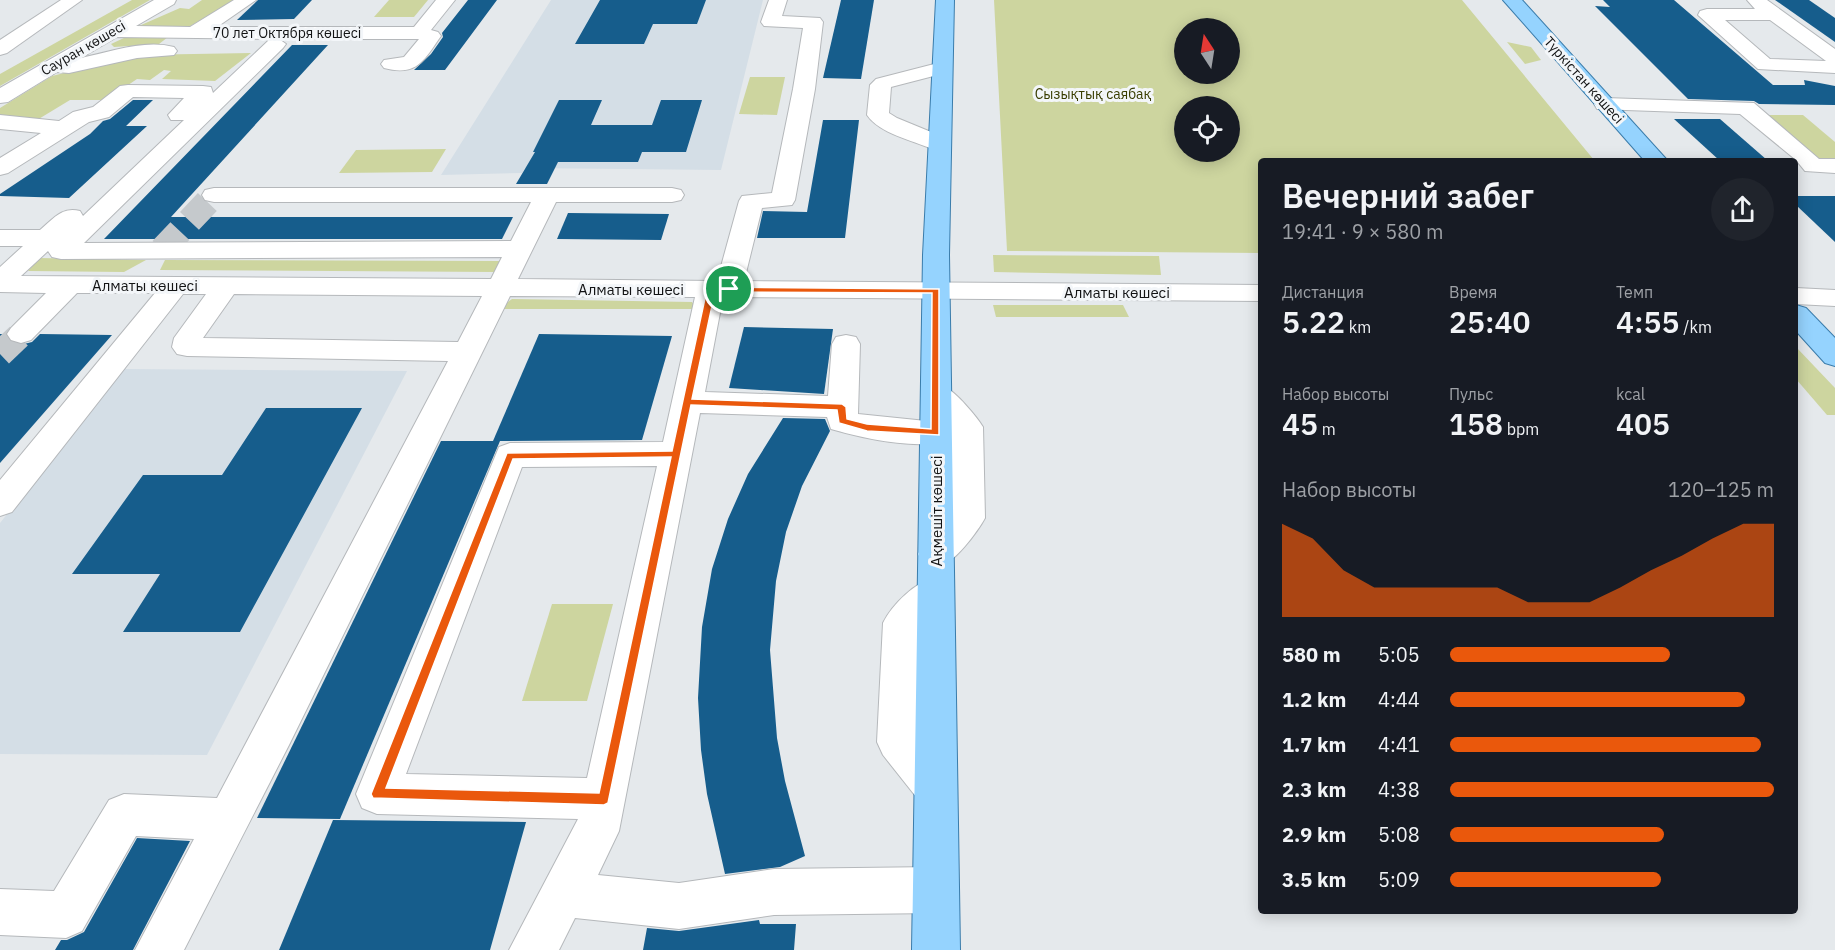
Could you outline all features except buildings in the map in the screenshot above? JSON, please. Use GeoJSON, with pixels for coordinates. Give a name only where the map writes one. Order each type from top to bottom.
{"type":"FeatureCollection","features":[{"type":"Feature","properties":{"kind":"main road","name":"Ақмешіт көшесі"},"geometry":{"type":"LineString","coordinates":[[936,573],[936,291],[945,0]]}},
{"type":"Feature","properties":{"kind":"main road","name":"Түркістан көшесі"},"geometry":{"type":"LineString","coordinates":[[1512,0],[1654,158]]}},
{"type":"Feature","properties":{"kind":"main road"},"geometry":{"type":"LineString","coordinates":[[1798,316],[1835,356]]}},
{"type":"Feature","properties":{"kind":"main road"},"geometry":{"type":"LineString","coordinates":[[936,789],[936,950]]}},
{"type":"Feature","properties":{"kind":"street"},"geometry":{"type":"LineString","coordinates":[[0,49],[73,0]]}},
{"type":"Feature","properties":{"kind":"street","name":"Сауран көшесі"},"geometry":{"type":"LineString","coordinates":[[0,97],[167,0]]}},
{"type":"Feature","properties":{"kind":"street"},"geometry":{"type":"LineString","coordinates":[[194,33],[247,0]]}},
{"type":"Feature","properties":{"kind":"street"},"geometry":{"type":"LineString","coordinates":[[392,64],[410,63],[431,36],[419,33],[446,0]]}},
{"type":"Feature","properties":{"kind":"street"},"geometry":{"type":"LineString","coordinates":[[533,950],[597,831],[687,402],[720,289],[751,201],[783,201],[804,89],[813,22],[771,22],[778,0]]}},
{"type":"Feature","properties":{"kind":"street"},"geometry":{"type":"LineString","coordinates":[[1754,0],[1835,58]]}},
{"type":"Feature","properties":{"kind":"street"},"geometry":{"type":"LineString","coordinates":[[1774,14],[1707,15],[1765,65],[1835,67]]}},
{"type":"Feature","properties":{"kind":"street","name":"70 лет Октября көшесі"},"geometry":{"type":"LineString","coordinates":[[112,31],[282,38],[419,33]]}},
{"type":"Feature","properties":{"kind":"street"},"geometry":{"type":"LineString","coordinates":[[53,66],[69,67],[137,52],[259,50],[282,38]]}},
{"type":"Feature","properties":{"kind":"street"},"geometry":{"type":"LineString","coordinates":[[282,38],[61,250],[520,249]]}},
{"type":"Feature","properties":{"kind":"street"},"geometry":{"type":"LineString","coordinates":[[940,144],[889,123],[878,115],[883,83],[942,68]]}},
{"type":"Feature","properties":{"kind":"street"},"geometry":{"type":"LineString","coordinates":[[0,168],[81,117],[100,112],[128,91],[203,92],[0,283]]}},
{"type":"Feature","properties":{"kind":"street"},"geometry":{"type":"LineString","coordinates":[[1605,104],[1746,108],[1813,166],[1835,166]]}},
{"type":"Feature","properties":{"kind":"street"},"geometry":{"type":"LineString","coordinates":[[0,122],[62,128]]}},
{"type":"Feature","properties":{"kind":"street"},"geometry":{"type":"LineString","coordinates":[[214,195],[672,195]]}},
{"type":"Feature","properties":{"kind":"street"},"geometry":{"type":"LineString","coordinates":[[159,950],[229,819],[547,195]]}},
{"type":"Feature","properties":{"kind":"street"},"geometry":{"type":"LineString","coordinates":[[0,238],[47,238]]}},
{"type":"Feature","properties":{"kind":"street"},"geometry":{"type":"LineString","coordinates":[[130,285],[162,250]]}},
{"type":"Feature","properties":{"kind":"street","name":"Алматы көшесі"},"geometry":{"type":"LineString","coordinates":[[0,283],[1258,293]]}},
{"type":"Feature","properties":{"kind":"street"},"geometry":{"type":"LineString","coordinates":[[21,334],[69,285]]}},
{"type":"Feature","properties":{"kind":"street"},"geometry":{"type":"LineString","coordinates":[[0,503],[176,285]]}},
{"type":"Feature","properties":{"kind":"street"},"geometry":{"type":"LineString","coordinates":[[226,286],[188,338],[187,347],[468,352]]}},
{"type":"Feature","properties":{"kind":"street"},"geometry":{"type":"LineString","coordinates":[[1798,296],[1835,298]]}},
{"type":"Feature","properties":{"kind":"street"},"geometry":{"type":"LineString","coordinates":[[846,344],[842,421],[867,428],[936,433]]}},
{"type":"Feature","properties":{"kind":"street"},"geometry":{"type":"LineString","coordinates":[[936,395],[967,427],[968,518],[936,573],[902,623],[898,742],[936,789]]}},
{"type":"Feature","properties":{"kind":"street"},"geometry":{"type":"LineString","coordinates":[[687,402],[842,407]]}},
{"type":"Feature","properties":{"kind":"street"},"geometry":{"type":"LineString","coordinates":[[604,799],[377,794],[510,455],[676,454]]}},
{"type":"Feature","properties":{"kind":"street"},"geometry":{"type":"LineString","coordinates":[[0,912],[66,915],[124,815],[229,819]]}},
{"type":"Feature","properties":{"kind":"street"},"geometry":{"type":"LineString","coordinates":[[563,894],[679,906],[774,892],[936,890]]}},
{"type":"Feature","properties":{"kind":"shaded area"},"geometry":{"type":"Polygon","coordinates":[[[551,0],[763,0],[721,170],[525,168],[522,173],[441,175],[551,0]]]}},
{"type":"Feature","properties":{"kind":"shaded area"},"geometry":{"type":"Polygon","coordinates":[[[124,369],[407,371],[207,755],[0,754],[0,523],[124,369]]]}},
{"type":"Feature","properties":{"kind":"green space"},"geometry":{"type":"Polygon","coordinates":[[[132,0],[150,0],[0,86],[0,74],[132,0]]]}},
{"type":"Feature","properties":{"kind":"green space"},"geometry":{"type":"Polygon","coordinates":[[[202,0],[234,0],[182,31],[132,29],[180,8],[189,9],[202,0]]]}},
{"type":"Feature","properties":{"kind":"green space"},"geometry":{"type":"Polygon","coordinates":[[[389,0],[428,0],[414,17],[374,17],[389,0]]]}},
{"type":"Feature","properties":{"kind":"green space","name":"Сызықтық саябақ"},"geometry":{"type":"Polygon","coordinates":[[[994,0],[1462,0],[1592,158],[1258,158],[1258,253],[1007,251],[994,0]]]}},
{"type":"Feature","properties":{"kind":"green space"},"geometry":{"type":"Polygon","coordinates":[[[126,37],[168,37],[159,44],[114,47],[111,44],[126,37]]]}},
{"type":"Feature","properties":{"kind":"green space"},"geometry":{"type":"Polygon","coordinates":[[[1507,42],[1531,47],[1541,60],[1525,64],[1507,42]]]}},
{"type":"Feature","properties":{"kind":"green space"},"geometry":{"type":"Polygon","coordinates":[[[251,53],[215,81],[162,79],[171,71],[164,70],[150,80],[137,79],[106,100],[70,100],[37,120],[0,117],[0,108],[52,76],[136,55],[251,53]]]}},
{"type":"Feature","properties":{"kind":"green space"},"geometry":{"type":"Polygon","coordinates":[[[750,77],[785,77],[777,115],[739,114],[750,77]]]}},
{"type":"Feature","properties":{"kind":"green space"},"geometry":{"type":"Polygon","coordinates":[[[1764,115],[1803,115],[1835,142],[1835,160],[1815,160],[1764,115]]]}},
{"type":"Feature","properties":{"kind":"green space"},"geometry":{"type":"Polygon","coordinates":[[[446,149],[432,172],[339,173],[356,150],[446,149]]]}},
{"type":"Feature","properties":{"kind":"green space"},"geometry":{"type":"Polygon","coordinates":[[[993,255],[1159,256],[1161,275],[994,272],[993,255]]]}},
{"type":"Feature","properties":{"kind":"green space"},"geometry":{"type":"Polygon","coordinates":[[[39,258],[146,260],[124,272],[28,271],[39,258]]]}},
{"type":"Feature","properties":{"kind":"green space"},"geometry":{"type":"Polygon","coordinates":[[[165,260],[501,261],[495,272],[160,270],[165,260]]]}},
{"type":"Feature","properties":{"kind":"green space"},"geometry":{"type":"Polygon","coordinates":[[[512,299],[692,302],[697,309],[498,309],[512,299]]]}},
{"type":"Feature","properties":{"kind":"green space"},"geometry":{"type":"Polygon","coordinates":[[[993,305],[1123,305],[1129,317],[996,317],[993,305]]]}},
{"type":"Feature","properties":{"kind":"green space"},"geometry":{"type":"Polygon","coordinates":[[[1798,349],[1835,388],[1835,415],[1827,415],[1798,381],[1798,349]]]}},
{"type":"Feature","properties":{"kind":"green space"},"geometry":{"type":"Polygon","coordinates":[[[552,604],[613,604],[587,701],[522,701],[552,604]]]}},
{"type":"Feature","properties":{"kind":"tunnel"},"geometry":{"type":"LineString","coordinates":[[162,250],[214,195]]}},
{"type":"Feature","properties":{"kind":"tunnel"},"geometry":{"type":"LineString","coordinates":[[0,354],[21,334]]}},
{"type":"Feature","properties":{"kind":"route"},"geometry":{"type":"LineString","coordinates":[[711,289],[729,289],[936,291],[936,433],[867,428],[842,421],[842,407],[687,402],[604,799],[377,794],[510,455],[676,454],[705,315],[711,289]]}}]}
